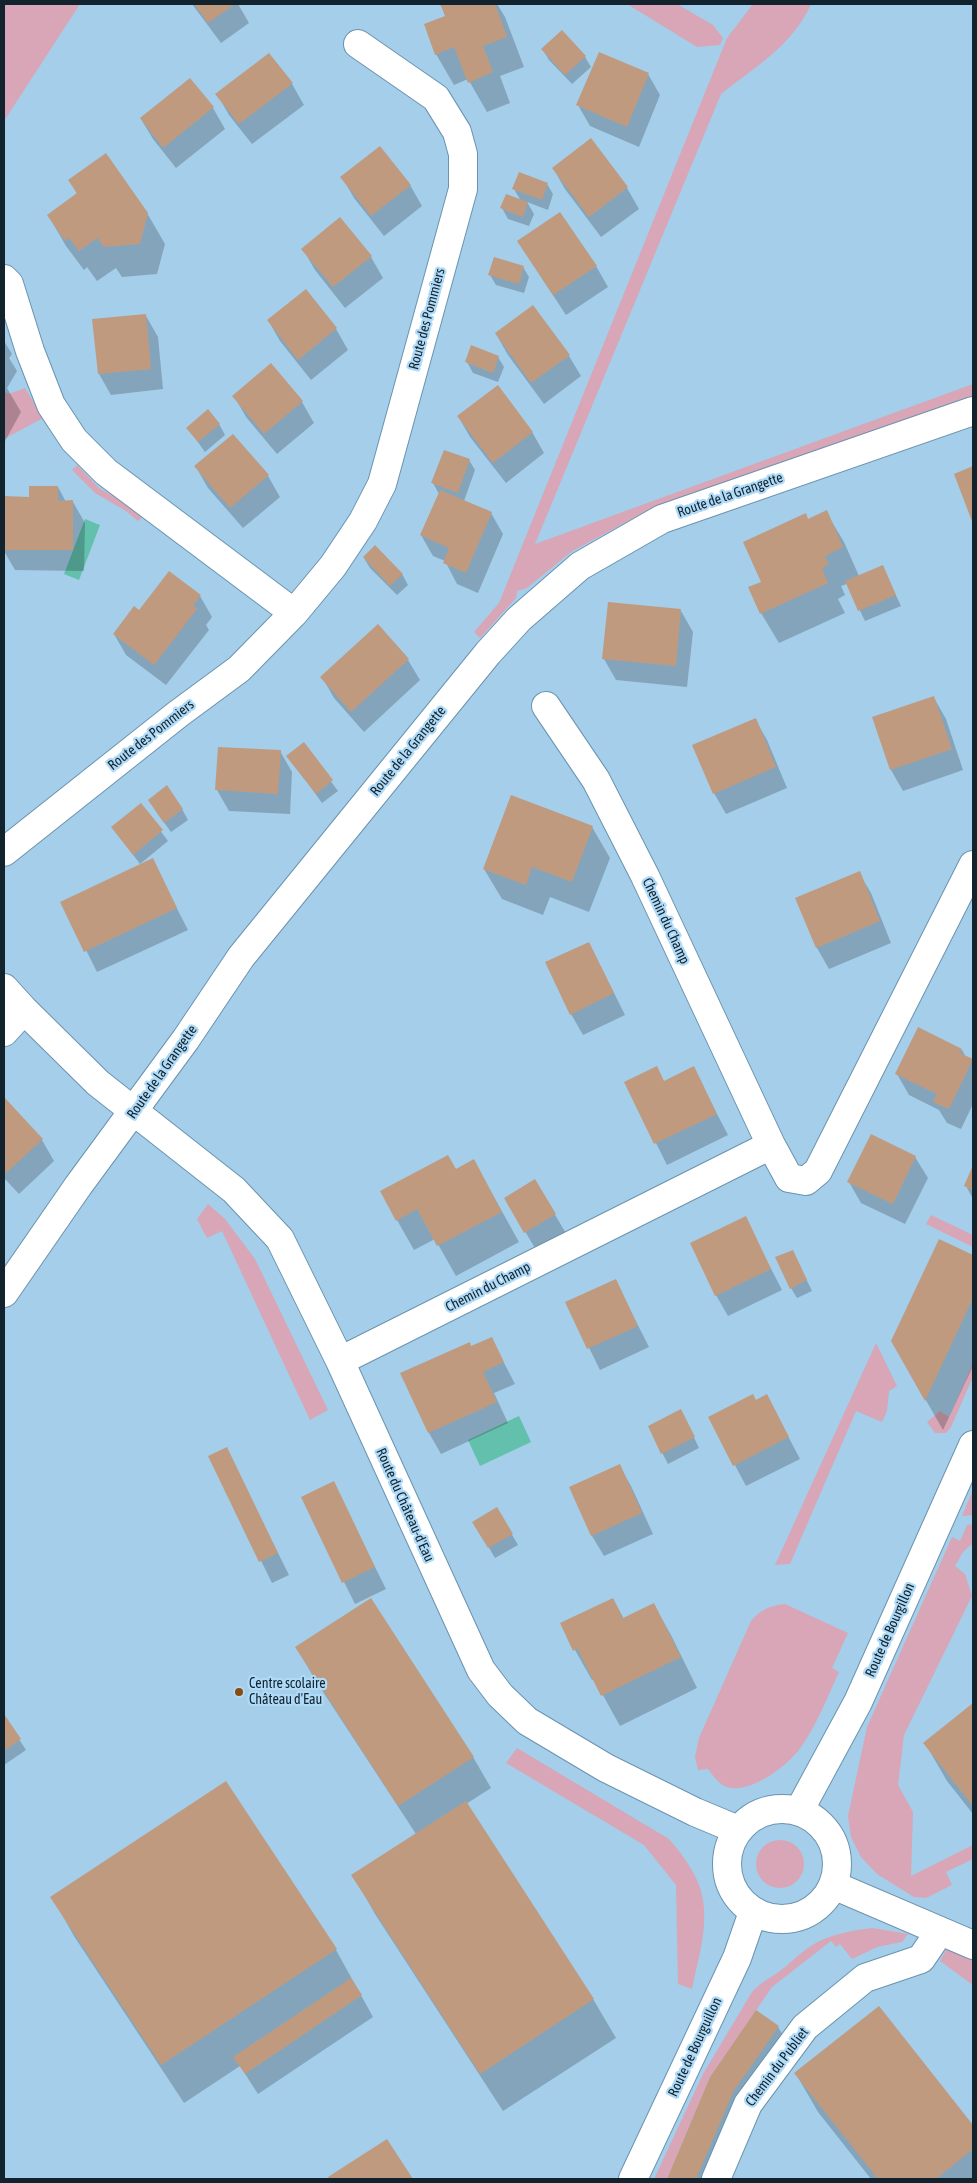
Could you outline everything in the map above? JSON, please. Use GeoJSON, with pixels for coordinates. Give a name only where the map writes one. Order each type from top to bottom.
{"type":"FeatureCollection","features":[{"type":"Feature","properties":{"kind":"street","name":"Route des Pommiers"},"geometry":{"type":"LineString","coordinates":[[4,852],[178,714],[239,669],[294,613],[333,566],[363,522],[382,484],[463,189],[463,154],[456,132],[436,98],[358,44]]}},
{"type":"Feature","properties":{"kind":"street"},"geometry":{"type":"LineString","coordinates":[[4,279],[9,284],[30,351],[51,405],[74,440],[106,472],[294,613]]}},
{"type":"Feature","properties":{"kind":"street","name":"Route de la Grangette"},"geometry":{"type":"LineString","coordinates":[[4,1293],[78,1186],[134,1112],[241,957],[476,668],[519,619],[580,566],[662,519],[973,412]]}},
{"type":"Feature","properties":{"kind":"street","name":"Chemin du Champ"},"geometry":{"type":"LineString","coordinates":[[546,706],[596,780],[645,876],[771,1146],[789,1178],[806,1181],[818,1171],[973,865]]}},
{"type":"Feature","properties":{"kind":"street"},"geometry":{"type":"LineString","coordinates":[[4,988],[98,1083],[134,1112]]}},
{"type":"Feature","properties":{"kind":"street"},"geometry":{"type":"LineString","coordinates":[[4,1032],[24,1010]]}},
{"type":"Feature","properties":{"kind":"street","name":"Route du Château-d'Eau"},"geometry":{"type":"LineString","coordinates":[[134,1112],[234,1190],[280,1239],[340,1362],[477,1662],[500,1695],[527,1721],[606,1768],[695,1812],[738,1830]]}},
{"type":"Feature","properties":{"kind":"street","name":"Chemin du Champ"},"geometry":{"type":"LineString","coordinates":[[340,1362],[771,1146]]}},
{"type":"Feature","properties":{"kind":"street","name":"Route de Bourgillon"},"geometry":{"type":"LineString","coordinates":[[799,1811],[858,1702],[973,1445]]}},
{"type":"Feature","properties":{"kind":"street"},"geometry":{"type":"LineString","coordinates":[[785,1809],[799,1811],[813,1819],[824,1829],[834,1845],[837,1868],[833,1885],[824,1900],[806,1914],[789,1919],[774,1920],[754,1912],[741,1902],[731,1888],[726,1871],[728,1848],[738,1830],[752,1817],[766,1811],[785,1809]]}},
{"type":"Feature","properties":{"kind":"street"},"geometry":{"type":"LineString","coordinates":[[833,1885],[973,1945]]}},
{"type":"Feature","properties":{"kind":"street","name":"Route de Bourguillon"},"geometry":{"type":"LineString","coordinates":[[633,2179],[737,1958],[754,1912]]}},
{"type":"Feature","properties":{"kind":"street","name":"Chemin du Publiet"},"geometry":{"type":"LineString","coordinates":[[716,2179],[748,2104],[804,2027],[865,1978],[921,1959],[940,1932]]}},
{"type":"Feature","properties":{"kind":"shaded area"},"geometry":{"type":"Polygon","coordinates":[[[4,4],[80,4],[4,121],[4,4]]]}},
{"type":"Feature","properties":{"kind":"shaded area"},"geometry":{"type":"Polygon","coordinates":[[[627,4],[677,4],[713,25],[723,38],[720,45],[697,47],[627,4]]]}},
{"type":"Feature","properties":{"kind":"shaded area"},"geometry":{"type":"Polygon","coordinates":[[[753,4],[811,4],[794,32],[784,43],[721,94],[535,544],[973,384],[973,396],[652,508],[571,552],[527,588],[517,591],[516,598],[480,638],[474,632],[499,603],[727,38],[753,4]]]}},
{"type":"Feature","properties":{"kind":"shaded area"},"geometry":{"type":"Polygon","coordinates":[[[25,388],[43,418],[4,439],[4,391],[9,394],[25,388]]]}},
{"type":"Feature","properties":{"kind":"shaded area"},"geometry":{"type":"Polygon","coordinates":[[[77,465],[99,488],[127,504],[142,517],[138,521],[126,511],[95,493],[72,470],[77,465]]]}},
{"type":"Feature","properties":{"kind":"shaded area"},"geometry":{"type":"Polygon","coordinates":[[[85,519],[100,525],[79,580],[64,574],[85,519]]]}},
{"type":"Feature","properties":{"kind":"shaded area"},"geometry":{"type":"Polygon","coordinates":[[[208,1204],[225,1219],[255,1259],[328,1410],[310,1420],[222,1231],[207,1238],[197,1219],[208,1204]]]}},
{"type":"Feature","properties":{"kind":"shaded area"},"geometry":{"type":"Polygon","coordinates":[[[931,1215],[973,1235],[973,1247],[926,1224],[931,1215]]]}},
{"type":"Feature","properties":{"kind":"shaded area"},"geometry":{"type":"Polygon","coordinates":[[[876,1343],[897,1386],[889,1391],[887,1411],[882,1422],[856,1411],[790,1564],[775,1565],[876,1343]]]}},
{"type":"Feature","properties":{"kind":"shaded area"},"geometry":{"type":"Polygon","coordinates":[[[973,1363],[973,1377],[951,1427],[946,1433],[935,1433],[927,1422],[940,1411],[949,1417],[973,1363]]]}},
{"type":"Feature","properties":{"kind":"shaded area"},"geometry":{"type":"Polygon","coordinates":[[[519,1416],[531,1442],[480,1466],[468,1440],[519,1416]]]}},
{"type":"Feature","properties":{"kind":"shaded area"},"geometry":{"type":"Polygon","coordinates":[[[973,1490],[973,1515],[962,1516],[973,1490]]]}},
{"type":"Feature","properties":{"kind":"shaded area"},"geometry":{"type":"Polygon","coordinates":[[[973,1524],[973,1543],[963,1552],[955,1566],[965,1574],[972,1596],[904,1735],[898,1785],[913,1812],[911,1876],[973,1845],[973,1859],[946,1872],[952,1885],[926,1898],[914,1897],[877,1874],[861,1857],[851,1837],[848,1816],[867,1727],[952,1537],[960,1541],[967,1525],[973,1524]]]}},
{"type":"Feature","properties":{"kind":"shaded area"},"geometry":{"type":"Polygon","coordinates":[[[785,1604],[848,1633],[832,1668],[839,1672],[811,1732],[793,1757],[759,1782],[740,1788],[727,1787],[718,1781],[708,1769],[698,1770],[695,1757],[699,1738],[751,1621],[766,1609],[785,1604]]]}},
{"type":"Feature","properties":{"kind":"shaded area"},"geometry":{"type":"Polygon","coordinates":[[[517,1748],[669,1839],[684,1858],[700,1887],[704,1907],[702,1942],[692,1989],[678,1984],[676,1885],[644,1845],[506,1763],[517,1748]]]}},
{"type":"Feature","properties":{"kind":"shaded area"},"geometry":{"type":"Polygon","coordinates":[[[780,1840],[789,1842],[797,1847],[802,1855],[804,1864],[802,1873],[797,1881],[789,1886],[780,1888],[771,1886],[763,1881],[758,1873],[756,1864],[758,1855],[763,1847],[771,1842],[780,1840]]]}},
{"type":"Feature","properties":{"kind":"shaded area"},"geometry":{"type":"Polygon","coordinates":[[[873,1928],[908,1934],[902,1942],[877,1947],[852,1959],[840,1944],[836,1947],[831,1941],[772,1987],[710,2077],[667,2179],[654,2179],[703,2074],[752,1992],[804,1951],[820,1941],[845,1932],[873,1928]]]}},
{"type":"Feature","properties":{"kind":"shaded area"},"geometry":{"type":"Polygon","coordinates":[[[954,1945],[964,1949],[973,1959],[973,1985],[940,1961],[946,1950],[954,1945]]]}},
{"type":"Feature","properties":{"kind":"building"},"geometry":{"type":"Polygon","coordinates":[[[194,4],[235,4],[208,23],[194,4]]]}},
{"type":"Feature","properties":{"kind":"building"},"geometry":{"type":"Polygon","coordinates":[[[495,4],[507,37],[483,46],[493,72],[468,83],[454,47],[435,55],[424,24],[445,16],[441,5],[495,4]]]}},
{"type":"Feature","properties":{"kind":"building"},"geometry":{"type":"Polygon","coordinates":[[[562,30],[586,56],[565,75],[541,49],[562,30]]]}},
{"type":"Feature","properties":{"kind":"building"},"geometry":{"type":"Polygon","coordinates":[[[599,52],[649,73],[627,127],[576,105],[599,52]]]}},
{"type":"Feature","properties":{"kind":"building"},"geometry":{"type":"Polygon","coordinates":[[[269,53],[293,83],[239,124],[215,94],[269,53]]]}},
{"type":"Feature","properties":{"kind":"building"},"geometry":{"type":"Polygon","coordinates":[[[190,78],[214,107],[163,148],[140,118],[190,78]]]}},
{"type":"Feature","properties":{"kind":"building"},"geometry":{"type":"Polygon","coordinates":[[[591,138],[628,187],[589,217],[552,168],[591,138]]]}},
{"type":"Feature","properties":{"kind":"building"},"geometry":{"type":"Polygon","coordinates":[[[380,146],[411,185],[371,216],[340,177],[380,146]]]}},
{"type":"Feature","properties":{"kind":"building"},"geometry":{"type":"Polygon","coordinates":[[[106,153],[148,213],[140,244],[104,247],[97,238],[79,251],[69,238],[65,241],[47,215],[77,193],[68,180],[106,153]]]}},
{"type":"Feature","properties":{"kind":"building"},"geometry":{"type":"Polygon","coordinates":[[[519,172],[548,183],[542,200],[512,189],[519,172]]]}},
{"type":"Feature","properties":{"kind":"building"},"geometry":{"type":"Polygon","coordinates":[[[506,194],[528,202],[523,217],[500,208],[506,194]]]}},
{"type":"Feature","properties":{"kind":"building"},"geometry":{"type":"Polygon","coordinates":[[[560,212],[597,266],[553,295],[517,241],[560,212]]]}},
{"type":"Feature","properties":{"kind":"building"},"geometry":{"type":"Polygon","coordinates":[[[340,217],[372,256],[333,287],[301,249],[340,217]]]}},
{"type":"Feature","properties":{"kind":"building"},"geometry":{"type":"Polygon","coordinates":[[[494,257],[524,266],[519,284],[488,275],[494,257]]]}},
{"type":"Feature","properties":{"kind":"building"},"geometry":{"type":"Polygon","coordinates":[[[306,289],[337,328],[298,360],[267,320],[306,289]]]}},
{"type":"Feature","properties":{"kind":"building"},"geometry":{"type":"Polygon","coordinates":[[[533,305],[570,355],[531,383],[495,333],[533,305]]]}},
{"type":"Feature","properties":{"kind":"building"},"geometry":{"type":"Polygon","coordinates":[[[146,314],[151,369],[98,374],[92,319],[146,314]]]}},
{"type":"Feature","properties":{"kind":"building"},"geometry":{"type":"Polygon","coordinates":[[[471,345],[499,356],[493,373],[465,362],[471,345]]]}},
{"type":"Feature","properties":{"kind":"building"},"geometry":{"type":"Polygon","coordinates":[[[271,363],[303,401],[264,434],[232,396],[271,363]]]}},
{"type":"Feature","properties":{"kind":"building"},"geometry":{"type":"Polygon","coordinates":[[[498,385],[533,432],[493,463],[457,416],[498,385]]]}},
{"type":"Feature","properties":{"kind":"building"},"geometry":{"type":"Polygon","coordinates":[[[208,409],[220,424],[198,442],[186,428],[208,409]]]}},
{"type":"Feature","properties":{"kind":"building"},"geometry":{"type":"Polygon","coordinates":[[[233,434],[269,475],[230,508],[194,466],[233,434]]]}},
{"type":"Feature","properties":{"kind":"building"},"geometry":{"type":"Polygon","coordinates":[[[444,450],[470,459],[458,493],[431,483],[444,450]]]}},
{"type":"Feature","properties":{"kind":"building"},"geometry":{"type":"Polygon","coordinates":[[[973,466],[973,524],[954,474],[973,466]]]}},
{"type":"Feature","properties":{"kind":"building"},"geometry":{"type":"Polygon","coordinates":[[[29,486],[58,486],[58,501],[73,500],[73,550],[4,550],[4,496],[29,497],[29,486]]]}},
{"type":"Feature","properties":{"kind":"building"},"geometry":{"type":"Polygon","coordinates":[[[440,490],[492,512],[466,573],[443,563],[449,548],[420,535],[440,490]]]}},
{"type":"Feature","properties":{"kind":"building"},"geometry":{"type":"Polygon","coordinates":[[[827,510],[843,547],[825,556],[829,564],[822,568],[828,583],[760,614],[748,587],[761,582],[743,542],[806,513],[808,519],[827,510]]]}},
{"type":"Feature","properties":{"kind":"building"},"geometry":{"type":"Polygon","coordinates":[[[375,545],[403,574],[390,586],[363,557],[375,545]]]}},
{"type":"Feature","properties":{"kind":"building"},"geometry":{"type":"Polygon","coordinates":[[[883,565],[896,595],[858,611],[845,581],[883,565]]]}},
{"type":"Feature","properties":{"kind":"building"},"geometry":{"type":"Polygon","coordinates":[[[169,571],[201,595],[193,605],[197,609],[154,665],[113,634],[134,606],[139,610],[169,571]]]}},
{"type":"Feature","properties":{"kind":"building"},"geometry":{"type":"Polygon","coordinates":[[[608,602],[681,609],[676,666],[602,659],[608,602]]]}},
{"type":"Feature","properties":{"kind":"building"},"geometry":{"type":"Polygon","coordinates":[[[378,624],[409,659],[351,712],[320,677],[378,624]]]}},
{"type":"Feature","properties":{"kind":"building"},"geometry":{"type":"Polygon","coordinates":[[[934,696],[952,749],[890,770],[872,717],[934,696]]]}},
{"type":"Feature","properties":{"kind":"building"},"geometry":{"type":"Polygon","coordinates":[[[756,718],[776,767],[713,794],[692,745],[756,718]]]}},
{"type":"Feature","properties":{"kind":"building"},"geometry":{"type":"Polygon","coordinates":[[[304,742],[333,780],[316,794],[286,756],[304,742]]]}},
{"type":"Feature","properties":{"kind":"building"},"geometry":{"type":"Polygon","coordinates":[[[218,747],[281,750],[278,794],[215,790],[218,747]]]}},
{"type":"Feature","properties":{"kind":"building"},"geometry":{"type":"Polygon","coordinates":[[[167,785],[183,809],[164,823],[148,800],[167,785]]]}},
{"type":"Feature","properties":{"kind":"building"},"geometry":{"type":"Polygon","coordinates":[[[511,795],[593,826],[572,882],[532,867],[526,885],[483,869],[511,795]]]}},
{"type":"Feature","properties":{"kind":"building"},"geometry":{"type":"Polygon","coordinates":[[[141,803],[163,830],[133,855],[111,827],[141,803]]]}},
{"type":"Feature","properties":{"kind":"building"},"geometry":{"type":"Polygon","coordinates":[[[153,858],[177,908],[84,952],[60,902],[153,858]]]}},
{"type":"Feature","properties":{"kind":"building"},"geometry":{"type":"Polygon","coordinates":[[[860,871],[880,921],[816,948],[795,898],[860,871]]]}},
{"type":"Feature","properties":{"kind":"building"},"geometry":{"type":"Polygon","coordinates":[[[589,942],[614,993],[570,1015],[545,962],[589,942]]]}},
{"type":"Feature","properties":{"kind":"building"},"geometry":{"type":"Polygon","coordinates":[[[918,1027],[962,1049],[960,1053],[973,1059],[949,1109],[933,1102],[937,1094],[895,1074],[918,1027]]]}},
{"type":"Feature","properties":{"kind":"building"},"geometry":{"type":"Polygon","coordinates":[[[657,1066],[664,1081],[694,1066],[717,1114],[654,1144],[624,1082],[657,1066]]]}},
{"type":"Feature","properties":{"kind":"building"},"geometry":{"type":"Polygon","coordinates":[[[4,1097],[43,1139],[6,1173],[4,1171],[4,1097]]]}},
{"type":"Feature","properties":{"kind":"building"},"geometry":{"type":"Polygon","coordinates":[[[871,1134],[916,1156],[893,1204],[847,1182],[871,1134]]]}},
{"type":"Feature","properties":{"kind":"building"},"geometry":{"type":"Polygon","coordinates":[[[448,1155],[456,1169],[474,1159],[502,1212],[437,1246],[417,1209],[396,1221],[380,1191],[448,1155]]]}},
{"type":"Feature","properties":{"kind":"building"},"geometry":{"type":"Polygon","coordinates":[[[973,1165],[973,1190],[964,1186],[973,1165]]]}},
{"type":"Feature","properties":{"kind":"building"},"geometry":{"type":"Polygon","coordinates":[[[535,1179],[556,1214],[524,1233],[504,1198],[535,1179]]]}},
{"type":"Feature","properties":{"kind":"building"},"geometry":{"type":"Polygon","coordinates":[[[746,1216],[771,1269],[715,1296],[690,1243],[746,1216]]]}},
{"type":"Feature","properties":{"kind":"building"},"geometry":{"type":"Polygon","coordinates":[[[939,1239],[973,1255],[973,1298],[925,1401],[891,1341],[939,1239]]]}},
{"type":"Feature","properties":{"kind":"building"},"geometry":{"type":"Polygon","coordinates":[[[793,1250],[807,1280],[790,1289],[775,1257],[793,1250]]]}},
{"type":"Feature","properties":{"kind":"building"},"geometry":{"type":"Polygon","coordinates":[[[616,1279],[638,1326],[587,1349],[565,1302],[616,1279]]]}},
{"type":"Feature","properties":{"kind":"building"},"geometry":{"type":"Polygon","coordinates":[[[492,1337],[504,1362],[483,1372],[497,1402],[428,1433],[400,1373],[470,1342],[471,1346],[492,1337]]]}},
{"type":"Feature","properties":{"kind":"building"},"geometry":{"type":"Polygon","coordinates":[[[753,1394],[756,1400],[767,1394],[789,1437],[733,1466],[708,1417],[753,1394]]]}},
{"type":"Feature","properties":{"kind":"building"},"geometry":{"type":"Polygon","coordinates":[[[681,1409],[695,1437],[661,1454],[648,1426],[681,1409]]]}},
{"type":"Feature","properties":{"kind":"building"},"geometry":{"type":"Polygon","coordinates":[[[227,1447],[278,1553],[259,1562],[208,1456],[227,1447]]]}},
{"type":"Feature","properties":{"kind":"building"},"geometry":{"type":"Polygon","coordinates":[[[620,1464],[642,1513],[591,1536],[569,1487],[620,1464]]]}},
{"type":"Feature","properties":{"kind":"building"},"geometry":{"type":"Polygon","coordinates":[[[334,1481],[375,1567],[342,1583],[301,1497],[334,1481]]]}},
{"type":"Feature","properties":{"kind":"building"},"geometry":{"type":"Polygon","coordinates":[[[497,1507],[513,1534],[488,1548],[472,1522],[497,1507]]]}},
{"type":"Feature","properties":{"kind":"building"},"geometry":{"type":"Polygon","coordinates":[[[371,1598],[474,1757],[398,1806],[295,1647],[371,1598]]]}},
{"type":"Feature","properties":{"kind":"building"},"geometry":{"type":"Polygon","coordinates":[[[613,1598],[623,1618],[654,1603],[681,1657],[601,1696],[577,1648],[573,1651],[560,1623],[613,1598]]]}},
{"type":"Feature","properties":{"kind":"building"},"geometry":{"type":"Polygon","coordinates":[[[973,1703],[973,1806],[923,1743],[973,1703]]]}},
{"type":"Feature","properties":{"kind":"building"},"geometry":{"type":"Polygon","coordinates":[[[4,1714],[21,1739],[4,1751],[4,1714]]]}},
{"type":"Feature","properties":{"kind":"building"},"geometry":{"type":"Polygon","coordinates":[[[226,1781],[337,1949],[161,2065],[50,1897],[226,1781]]]}},
{"type":"Feature","properties":{"kind":"building"},"geometry":{"type":"Polygon","coordinates":[[[466,1801],[594,1999],[480,2074],[351,1875],[466,1801]]]}},
{"type":"Feature","properties":{"kind":"building"},"geometry":{"type":"Polygon","coordinates":[[[351,1978],[362,1995],[245,2074],[233,2057],[351,1978]]]}},
{"type":"Feature","properties":{"kind":"building"},"geometry":{"type":"Polygon","coordinates":[[[879,2006],[973,2125],[973,2149],[936,2179],[878,2179],[794,2073],[879,2006]]]}},
{"type":"Feature","properties":{"kind":"building"},"geometry":{"type":"Polygon","coordinates":[[[756,2010],[779,2026],[733,2092],[696,2179],[667,2179],[710,2077],[756,2010]]]}},
{"type":"Feature","properties":{"kind":"building"},"geometry":{"type":"Polygon","coordinates":[[[387,2139],[413,2179],[329,2179],[328,2177],[387,2139]]]}},
{"type":"Feature","properties":{"kind":"place","name":"Centre scolaire Château d'Eau"},"geometry":{"type":"Point","coordinates":[239,1692]}}]}
